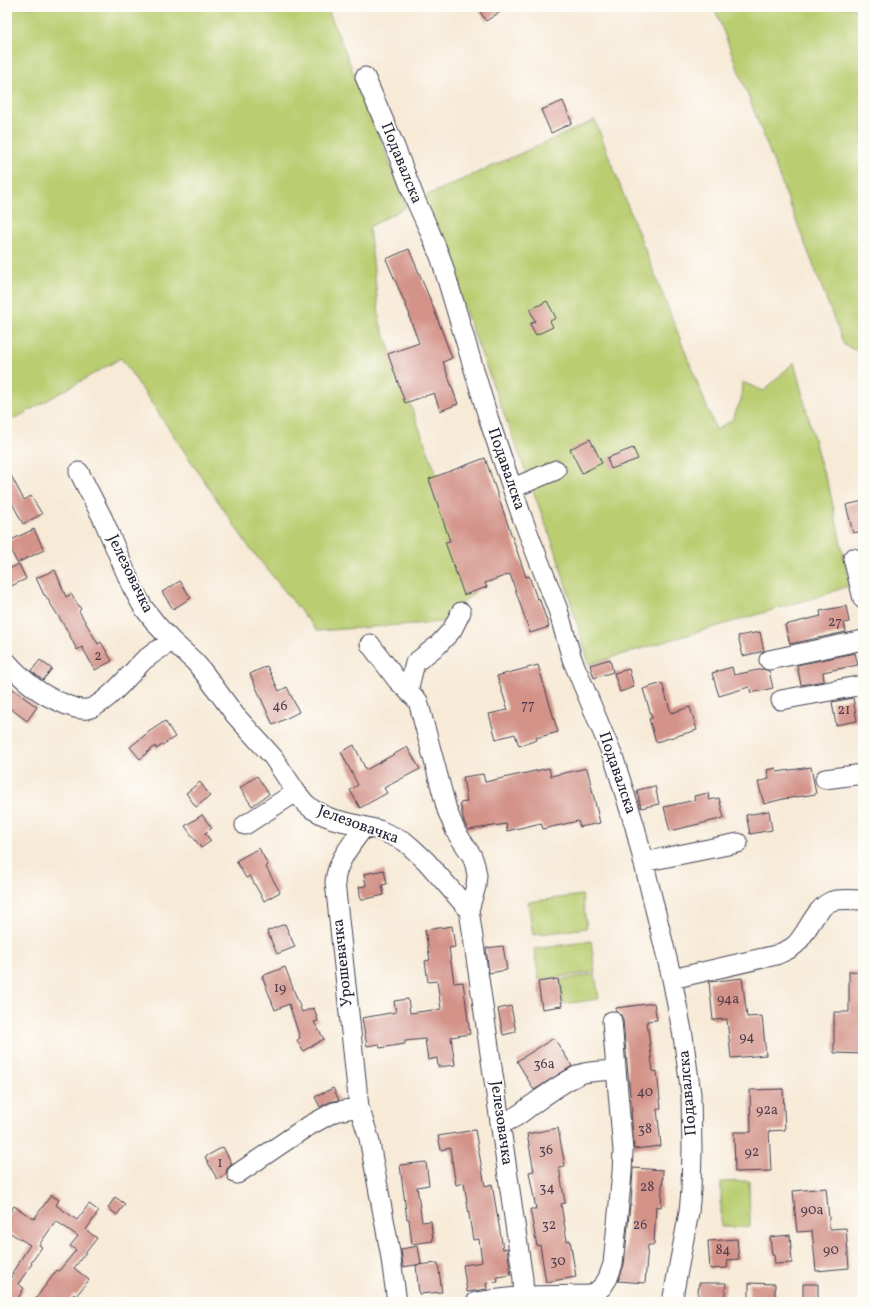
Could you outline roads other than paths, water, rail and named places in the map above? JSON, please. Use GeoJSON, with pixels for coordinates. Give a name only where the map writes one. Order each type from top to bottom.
{"type":"FeatureCollection","features":[{"type":"Feature","properties":{"kind":"street","name":"Подавалска"},"geometry":{"type":"LineString","coordinates":[[365,77],[441,260],[489,420],[522,517],[558,610],[572,659],[614,759],[635,827],[672,979],[688,1066],[691,1094],[691,1190],[689,1212],[672,1302]]}},
{"type":"Feature","properties":{"kind":"street"},"geometry":{"type":"LineString","coordinates":[[513,488],[556,470]]}},
{"type":"Feature","properties":{"kind":"street","name":"Јелезовачка"},"geometry":{"type":"LineString","coordinates":[[79,472],[103,519],[132,587],[153,621],[195,662],[235,715],[273,757],[296,792],[312,809],[324,815],[333,819],[387,833],[404,842],[426,861],[469,910],[501,1122],[524,1299]]}},
{"type":"Feature","properties":{"kind":"street"},"geometry":{"type":"LineString","coordinates":[[853,558],[863,599]]}},
{"type":"Feature","properties":{"kind":"street"},"geometry":{"type":"LineString","coordinates":[[408,691],[415,663],[438,645],[452,630],[461,612]]}},
{"type":"Feature","properties":{"kind":"street"},"geometry":{"type":"LineString","coordinates":[[769,660],[863,640]]}},
{"type":"Feature","properties":{"kind":"street"},"geometry":{"type":"LineString","coordinates":[[7,662],[26,682],[45,695],[68,705],[85,710],[103,701],[150,656],[172,641]]}},
{"type":"Feature","properties":{"kind":"street"},"geometry":{"type":"LineString","coordinates":[[370,644],[397,680],[418,701],[447,810],[456,832],[472,856],[475,865],[477,875],[476,886],[469,910]]}},
{"type":"Feature","properties":{"kind":"street"},"geometry":{"type":"LineString","coordinates":[[781,700],[863,685]]}},
{"type":"Feature","properties":{"kind":"street"},"geometry":{"type":"LineString","coordinates":[[825,778],[863,774]]}},
{"type":"Feature","properties":{"kind":"street"},"geometry":{"type":"LineString","coordinates":[[245,825],[296,792]]}},
{"type":"Feature","properties":{"kind":"street","name":"Урошевачка"},"geometry":{"type":"LineString","coordinates":[[364,827],[341,860],[336,872],[335,882],[359,1106],[369,1138],[390,1252],[397,1302]]}},
{"type":"Feature","properties":{"kind":"street"},"geometry":{"type":"LineString","coordinates":[[643,862],[738,842]]}},
{"type":"Feature","properties":{"kind":"street"},"geometry":{"type":"LineString","coordinates":[[672,979],[776,955],[789,950],[797,944],[824,905],[832,901],[839,900],[863,900]]}},
{"type":"Feature","properties":{"kind":"street"},"geometry":{"type":"LineString","coordinates":[[476,1302],[524,1299],[578,1299],[590,1295],[601,1288],[608,1278],[613,1264],[623,1151],[612,1021]]}},
{"type":"Feature","properties":{"kind":"street"},"geometry":{"type":"LineString","coordinates":[[501,1122],[517,1117],[535,1103],[580,1075],[591,1072],[615,1070]]}},
{"type":"Feature","properties":{"kind":"street"},"geometry":{"type":"LineString","coordinates":[[237,1174],[305,1128],[334,1112],[359,1106]]}}]}
